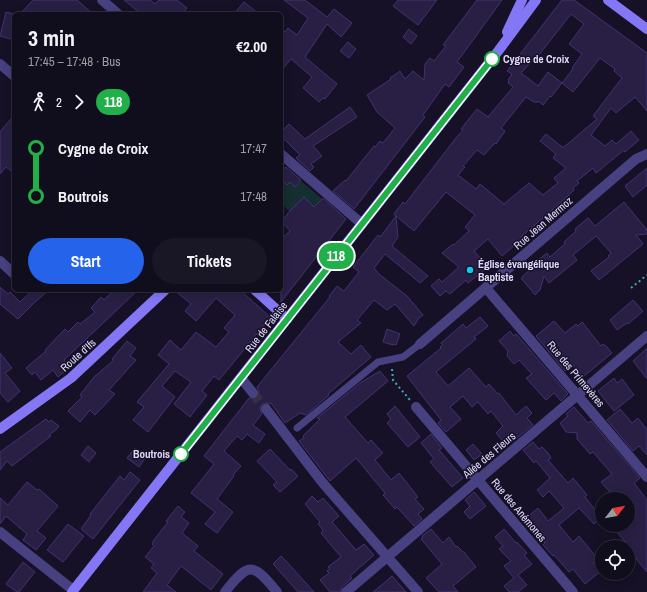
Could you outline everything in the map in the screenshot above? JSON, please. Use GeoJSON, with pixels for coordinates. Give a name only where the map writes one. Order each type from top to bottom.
{"type":"FeatureCollection","features":[{"type":"Feature","properties":{"kind":"main road"},"geometry":{"type":"LineString","coordinates":[[499,50],[522,0]]}},
{"type":"Feature","properties":{"kind":"main road","name":"Rue de Falaise"},"geometry":{"type":"LineString","coordinates":[[72,591],[499,50],[536,0]]}},
{"type":"Feature","properties":{"kind":"main road"},"geometry":{"type":"LineString","coordinates":[[608,0],[647,29]]}},
{"type":"Feature","properties":{"kind":"main road","name":"Route d'Ifs"},"geometry":{"type":"LineString","coordinates":[[0,429],[71,378],[163,292]]}},
{"type":"Feature","properties":{"kind":"main road"},"geometry":{"type":"LineString","coordinates":[[257,292],[287,319]]}},
{"type":"Feature","properties":{"kind":"street"},"geometry":{"type":"LineString","coordinates":[[102,0],[116,12]]}},
{"type":"Feature","properties":{"kind":"street"},"geometry":{"type":"LineString","coordinates":[[0,64],[12,71]]}},
{"type":"Feature","properties":{"kind":"street","name":"Rue Jean Mermoz"},"geometry":{"type":"LineString","coordinates":[[420,344],[636,159],[647,154]]}},
{"type":"Feature","properties":{"kind":"street"},"geometry":{"type":"LineString","coordinates":[[283,156],[362,224]]}},
{"type":"Feature","properties":{"kind":"street"},"geometry":{"type":"LineString","coordinates":[[0,260],[12,272]]}},
{"type":"Feature","properties":{"kind":"street","name":"Rue des Primevères"},"geometry":{"type":"LineString","coordinates":[[486,288],[647,476]]}},
{"type":"Feature","properties":{"kind":"street","name":"Allée des Fleurs"},"geometry":{"type":"LineString","coordinates":[[346,592],[647,336]]}},
{"type":"Feature","properties":{"kind":"street"},"geometry":{"type":"LineString","coordinates":[[241,378],[253,393]]}},
{"type":"Feature","properties":{"kind":"street","name":"Rue des Anémones"},"geometry":{"type":"LineString","coordinates":[[416,407],[573,592]]}},
{"type":"Feature","properties":{"kind":"street"},"geometry":{"type":"LineString","coordinates":[[266,409],[322,482],[418,592]]}},
{"type":"Feature","properties":{"kind":"street"},"geometry":{"type":"LineString","coordinates":[[0,532],[72,591]]}},
{"type":"Feature","properties":{"kind":"street"},"geometry":{"type":"LineString","coordinates":[[225,592],[238,576],[246,570],[251,569],[262,574],[277,592]]}},
{"type":"Feature","properties":{"kind":"lane"},"geometry":{"type":"LineString","coordinates":[[297,428],[378,362],[403,357],[420,344]]}},
{"type":"Feature","properties":{"kind":"path"},"geometry":{"type":"LineString","coordinates":[[632,288],[647,275]]}},
{"type":"Feature","properties":{"kind":"path"},"geometry":{"type":"LineString","coordinates":[[396,358],[392,370],[393,380],[416,407]]}},
{"type":"Feature","properties":{"kind":"green space"},"geometry":{"type":"Polygon","coordinates":[[[283,181],[287,185],[290,182],[295,187],[301,181],[322,199],[314,207],[290,212],[283,205],[283,181]]]}},
{"type":"Feature","properties":{"kind":"building"},"geometry":{"type":"Polygon","coordinates":[[[33,0],[77,0],[91,12],[22,12],[33,0]]]}},
{"type":"Feature","properties":{"kind":"building"},"geometry":{"type":"Polygon","coordinates":[[[124,0],[150,0],[155,4],[159,0],[177,0],[187,8],[184,12],[139,12],[124,0]]]}},
{"type":"Feature","properties":{"kind":"building"},"geometry":{"type":"Polygon","coordinates":[[[284,0],[305,0],[327,17],[334,9],[352,23],[341,37],[327,24],[305,57],[337,84],[325,99],[323,98],[319,102],[303,88],[312,77],[291,59],[283,69],[283,30],[285,32],[288,28],[297,35],[308,18],[284,0]]]}},
{"type":"Feature","properties":{"kind":"building"},"geometry":{"type":"Polygon","coordinates":[[[398,0],[437,0],[418,25],[393,6],[398,0]]]}},
{"type":"Feature","properties":{"kind":"building"},"geometry":{"type":"Polygon","coordinates":[[[477,0],[502,0],[457,62],[464,67],[449,87],[445,84],[423,115],[425,117],[354,209],[333,191],[345,180],[346,181],[374,146],[375,147],[380,141],[383,143],[395,128],[377,112],[367,95],[400,71],[405,79],[413,71],[424,80],[425,64],[430,58],[434,61],[446,46],[443,45],[477,0]]]}},
{"type":"Feature","properties":{"kind":"building"},"geometry":{"type":"Polygon","coordinates":[[[562,0],[574,0],[647,53],[647,111],[635,97],[616,113],[611,108],[591,135],[605,146],[612,140],[616,144],[631,131],[639,140],[596,173],[593,168],[577,181],[579,183],[573,188],[574,190],[568,196],[521,237],[522,239],[502,256],[488,239],[474,251],[488,267],[468,283],[466,280],[450,294],[446,291],[440,296],[431,286],[439,279],[442,282],[459,267],[442,253],[453,244],[454,245],[469,231],[465,227],[475,215],[446,192],[414,231],[394,214],[403,202],[405,204],[463,130],[461,129],[477,109],[488,117],[513,87],[508,83],[508,80],[512,74],[507,71],[562,0]],[[571,14],[535,60],[534,59],[521,73],[538,86],[548,72],[562,83],[582,54],[569,44],[584,24],[571,14]],[[600,58],[573,92],[562,83],[543,105],[540,102],[534,102],[526,97],[501,128],[505,131],[496,144],[495,143],[484,155],[477,150],[463,166],[465,167],[458,175],[476,189],[480,184],[504,204],[529,183],[543,195],[558,183],[554,178],[566,168],[553,158],[556,154],[540,141],[546,134],[564,147],[597,119],[593,116],[622,78],[614,71],[615,69],[600,58]]]}},
{"type":"Feature","properties":{"kind":"building"},"geometry":{"type":"Polygon","coordinates":[[[244,2],[256,12],[236,12],[244,2]]]}},
{"type":"Feature","properties":{"kind":"building"},"geometry":{"type":"Polygon","coordinates":[[[6,12],[12,14],[11,39],[0,36],[6,12]]]}},
{"type":"Feature","properties":{"kind":"building"},"geometry":{"type":"Polygon","coordinates":[[[409,29],[417,36],[411,44],[403,37],[409,29]]]}},
{"type":"Feature","properties":{"kind":"building"},"geometry":{"type":"Polygon","coordinates":[[[348,42],[356,49],[349,58],[340,51],[348,42]]]}},
{"type":"Feature","properties":{"kind":"building"},"geometry":{"type":"Polygon","coordinates":[[[350,107],[357,117],[313,146],[322,156],[311,164],[314,167],[310,171],[296,158],[300,155],[283,138],[283,130],[289,124],[305,139],[350,107]]]}},
{"type":"Feature","properties":{"kind":"building"},"geometry":{"type":"Polygon","coordinates":[[[12,117],[12,172],[6,167],[0,174],[0,132],[12,117]]]}},
{"type":"Feature","properties":{"kind":"building"},"geometry":{"type":"Polygon","coordinates":[[[286,167],[301,180],[295,187],[290,182],[287,185],[283,181],[283,169],[286,167]]]}},
{"type":"Feature","properties":{"kind":"building"},"geometry":{"type":"Polygon","coordinates":[[[647,168],[647,185],[633,197],[625,186],[647,168]]]}},
{"type":"Feature","properties":{"kind":"building"},"geometry":{"type":"Polygon","coordinates":[[[304,197],[314,207],[322,199],[324,199],[346,219],[281,302],[281,292],[283,292],[283,237],[290,231],[283,223],[283,219],[304,197]]]}},
{"type":"Feature","properties":{"kind":"building"},"geometry":{"type":"Polygon","coordinates":[[[624,202],[647,230],[647,234],[636,235],[643,244],[599,280],[591,271],[609,257],[608,256],[611,253],[596,236],[573,255],[577,260],[549,283],[544,276],[540,290],[535,295],[521,278],[534,266],[533,264],[547,253],[550,257],[565,244],[564,242],[576,231],[575,229],[588,218],[595,226],[624,202]]]}},
{"type":"Feature","properties":{"kind":"building"},"geometry":{"type":"Polygon","coordinates":[[[396,216],[398,237],[392,246],[428,276],[420,283],[385,254],[374,268],[380,275],[407,296],[423,315],[418,319],[414,326],[395,304],[387,310],[374,300],[357,320],[361,323],[338,342],[351,354],[361,345],[371,357],[306,415],[300,413],[285,423],[271,403],[262,404],[260,409],[262,414],[253,425],[265,434],[259,443],[247,434],[242,440],[237,436],[224,451],[241,466],[217,499],[233,512],[217,533],[205,524],[215,512],[191,493],[214,464],[204,456],[249,398],[257,398],[259,392],[257,387],[330,297],[329,296],[337,286],[344,291],[359,272],[353,267],[378,235],[380,237],[396,216]]]}},
{"type":"Feature","properties":{"kind":"building"},"geometry":{"type":"Polygon","coordinates":[[[0,287],[8,294],[10,292],[20,302],[31,292],[47,292],[18,319],[0,304],[0,287]]]}},
{"type":"Feature","properties":{"kind":"building"},"geometry":{"type":"Polygon","coordinates":[[[112,292],[136,292],[64,360],[70,367],[58,377],[53,370],[41,380],[35,372],[32,375],[26,368],[46,351],[45,350],[65,329],[68,332],[78,322],[80,324],[95,312],[91,308],[101,297],[104,300],[112,292]]]}},
{"type":"Feature","properties":{"kind":"building"},"geometry":{"type":"Polygon","coordinates":[[[176,292],[242,292],[270,317],[219,380],[214,376],[202,391],[207,395],[190,417],[174,404],[191,382],[175,371],[162,386],[175,397],[148,432],[133,420],[144,407],[137,402],[169,364],[158,355],[170,340],[181,350],[196,332],[216,347],[229,332],[224,328],[235,315],[216,298],[196,321],[185,311],[191,304],[176,292]]]}},
{"type":"Feature","properties":{"kind":"building"},"geometry":{"type":"Polygon","coordinates":[[[633,300],[643,311],[628,324],[627,323],[617,330],[610,320],[633,300]]]}},
{"type":"Feature","properties":{"kind":"building"},"geometry":{"type":"Polygon","coordinates":[[[480,317],[488,326],[474,337],[476,339],[436,372],[448,386],[469,368],[486,387],[489,384],[498,394],[499,393],[516,415],[526,406],[532,413],[527,418],[533,425],[507,446],[496,433],[503,426],[491,411],[488,414],[478,402],[472,407],[463,396],[450,407],[461,419],[446,432],[438,423],[441,420],[407,376],[441,348],[440,347],[443,345],[441,343],[463,324],[466,328],[480,317]]]}},
{"type":"Feature","properties":{"kind":"building"},"geometry":{"type":"Polygon","coordinates":[[[554,321],[565,333],[576,324],[578,326],[582,322],[601,346],[603,344],[612,353],[583,377],[573,365],[565,371],[536,336],[554,321]]]}},
{"type":"Feature","properties":{"kind":"building"},"geometry":{"type":"Polygon","coordinates":[[[387,329],[400,334],[396,345],[383,342],[387,329]]]}},
{"type":"Feature","properties":{"kind":"building"},"geometry":{"type":"Polygon","coordinates":[[[510,331],[514,336],[516,334],[568,394],[561,401],[554,393],[546,400],[526,378],[532,374],[519,360],[514,364],[507,356],[508,351],[499,341],[510,331]]]}},
{"type":"Feature","properties":{"kind":"building"},"geometry":{"type":"Polygon","coordinates":[[[127,341],[136,348],[130,356],[136,360],[109,390],[115,394],[95,415],[90,410],[80,422],[68,411],[82,397],[80,395],[94,377],[114,360],[112,359],[127,341]]]}},
{"type":"Feature","properties":{"kind":"building"},"geometry":{"type":"Polygon","coordinates":[[[647,348],[647,379],[633,361],[647,348]]]}},
{"type":"Feature","properties":{"kind":"building"},"geometry":{"type":"Polygon","coordinates":[[[0,353],[12,368],[5,373],[20,391],[8,402],[0,393],[0,353]]]}},
{"type":"Feature","properties":{"kind":"building"},"geometry":{"type":"Polygon","coordinates":[[[380,371],[388,381],[345,417],[368,443],[371,440],[383,453],[375,460],[391,480],[399,473],[418,497],[415,499],[424,509],[418,514],[422,519],[414,526],[397,507],[395,509],[383,495],[385,493],[356,458],[330,481],[299,441],[304,438],[303,436],[320,419],[317,418],[360,383],[380,371]]]}},
{"type":"Feature","properties":{"kind":"building"},"geometry":{"type":"Polygon","coordinates":[[[614,378],[617,383],[622,379],[634,395],[614,411],[598,391],[614,378]]]}},
{"type":"Feature","properties":{"kind":"building"},"geometry":{"type":"Polygon","coordinates":[[[395,406],[420,437],[408,447],[387,423],[391,419],[387,414],[395,406]]]}},
{"type":"Feature","properties":{"kind":"building"},"geometry":{"type":"Polygon","coordinates":[[[574,407],[588,423],[591,421],[640,478],[634,483],[647,500],[647,572],[635,558],[635,540],[624,540],[617,532],[635,532],[635,492],[610,492],[601,482],[612,474],[593,452],[590,454],[577,439],[577,433],[566,432],[560,423],[568,416],[566,414],[574,407]]]}},
{"type":"Feature","properties":{"kind":"building"},"geometry":{"type":"Polygon","coordinates":[[[620,409],[632,423],[638,418],[647,430],[647,455],[639,446],[633,451],[607,420],[620,409]]]}},
{"type":"Feature","properties":{"kind":"building"},"geometry":{"type":"Polygon","coordinates":[[[46,419],[49,422],[51,420],[59,426],[49,435],[51,436],[12,466],[7,461],[0,470],[0,452],[46,419]]]}},
{"type":"Feature","properties":{"kind":"building"},"geometry":{"type":"Polygon","coordinates":[[[431,434],[442,448],[439,450],[463,478],[452,487],[430,462],[434,459],[421,443],[431,434]]]}},
{"type":"Feature","properties":{"kind":"building"},"geometry":{"type":"Polygon","coordinates":[[[533,442],[539,449],[542,447],[551,458],[548,460],[568,483],[573,478],[587,495],[585,497],[595,510],[594,524],[579,508],[559,525],[573,542],[579,536],[595,555],[595,561],[593,563],[595,565],[595,576],[585,584],[573,569],[569,572],[543,545],[545,543],[544,539],[526,518],[538,508],[548,521],[564,508],[549,491],[543,497],[537,490],[550,478],[536,461],[534,463],[523,450],[533,442]]]}},
{"type":"Feature","properties":{"kind":"building"},"geometry":{"type":"Polygon","coordinates":[[[473,444],[482,454],[474,460],[466,450],[473,444]]]}},
{"type":"Feature","properties":{"kind":"building"},"geometry":{"type":"Polygon","coordinates":[[[88,446],[96,453],[89,462],[81,455],[88,446]]]}},
{"type":"Feature","properties":{"kind":"building"},"geometry":{"type":"Polygon","coordinates":[[[135,448],[146,457],[139,467],[127,458],[135,448]]]}},
{"type":"Feature","properties":{"kind":"building"},"geometry":{"type":"Polygon","coordinates":[[[270,449],[290,470],[291,469],[298,476],[280,492],[273,485],[277,482],[257,461],[270,449]]]}},
{"type":"Feature","properties":{"kind":"building"},"geometry":{"type":"Polygon","coordinates":[[[130,472],[140,480],[93,539],[81,529],[91,515],[90,514],[120,476],[124,480],[130,472]]]}},
{"type":"Feature","properties":{"kind":"building"},"geometry":{"type":"Polygon","coordinates":[[[27,482],[37,490],[39,489],[58,506],[37,531],[46,538],[36,550],[23,540],[27,534],[6,516],[0,524],[0,498],[8,505],[27,482]]]}},
{"type":"Feature","properties":{"kind":"building"},"geometry":{"type":"Polygon","coordinates":[[[474,492],[486,506],[470,519],[464,512],[470,506],[465,500],[474,492]]]}},
{"type":"Feature","properties":{"kind":"building"},"geometry":{"type":"Polygon","coordinates":[[[312,496],[318,502],[323,498],[339,516],[332,522],[356,550],[364,544],[374,555],[350,576],[352,578],[342,587],[340,592],[330,592],[320,580],[329,573],[327,571],[330,568],[328,567],[341,557],[321,533],[323,530],[318,524],[320,522],[305,504],[312,496]]]}},
{"type":"Feature","properties":{"kind":"building"},"geometry":{"type":"Polygon","coordinates":[[[178,506],[185,512],[181,517],[189,523],[182,533],[198,546],[194,551],[223,574],[211,590],[181,566],[167,585],[176,592],[143,592],[157,573],[151,568],[154,564],[145,557],[154,546],[152,544],[154,540],[168,522],[166,521],[178,506]]]}},
{"type":"Feature","properties":{"kind":"building"},"geometry":{"type":"Polygon","coordinates":[[[68,524],[84,536],[63,562],[47,550],[68,524]]]}},
{"type":"Feature","properties":{"kind":"building"},"geometry":{"type":"Polygon","coordinates":[[[431,529],[443,543],[449,537],[456,547],[457,546],[464,552],[476,567],[453,586],[458,592],[439,592],[426,578],[442,564],[421,539],[423,537],[422,536],[431,529]]]}},
{"type":"Feature","properties":{"kind":"building"},"geometry":{"type":"Polygon","coordinates":[[[504,529],[527,553],[524,555],[532,564],[518,575],[527,585],[518,592],[509,592],[504,586],[514,578],[504,566],[511,561],[499,549],[503,546],[495,537],[504,529]]]}},
{"type":"Feature","properties":{"kind":"building"},"geometry":{"type":"Polygon","coordinates":[[[281,556],[314,592],[298,592],[273,564],[281,556]]]}},
{"type":"Feature","properties":{"kind":"building"},"geometry":{"type":"Polygon","coordinates":[[[23,562],[35,572],[19,592],[17,592],[6,584],[23,562]]]}},
{"type":"Feature","properties":{"kind":"building"},"geometry":{"type":"Polygon","coordinates":[[[392,576],[406,592],[373,592],[384,583],[392,576]]]}},
{"type":"Feature","properties":{"kind":"tunnel"},"geometry":{"type":"LineString","coordinates":[[253,393],[266,409]]}},
{"type":"Feature","properties":{"kind":"bus line","name":"118"},"geometry":{"type":"LineString","coordinates":[[181,454],[492,59]]}},
{"type":"Feature","properties":{"kind":"place","name":"Cygne de Croix"},"geometry":{"type":"Point","coordinates":[492,59]}},
{"type":"Feature","properties":{"kind":"place","name":"Église évangélique Baptiste"},"geometry":{"type":"Point","coordinates":[470,270]}},
{"type":"Feature","properties":{"kind":"place","name":"Boutrois"},"geometry":{"type":"Point","coordinates":[181,454]}}]}
